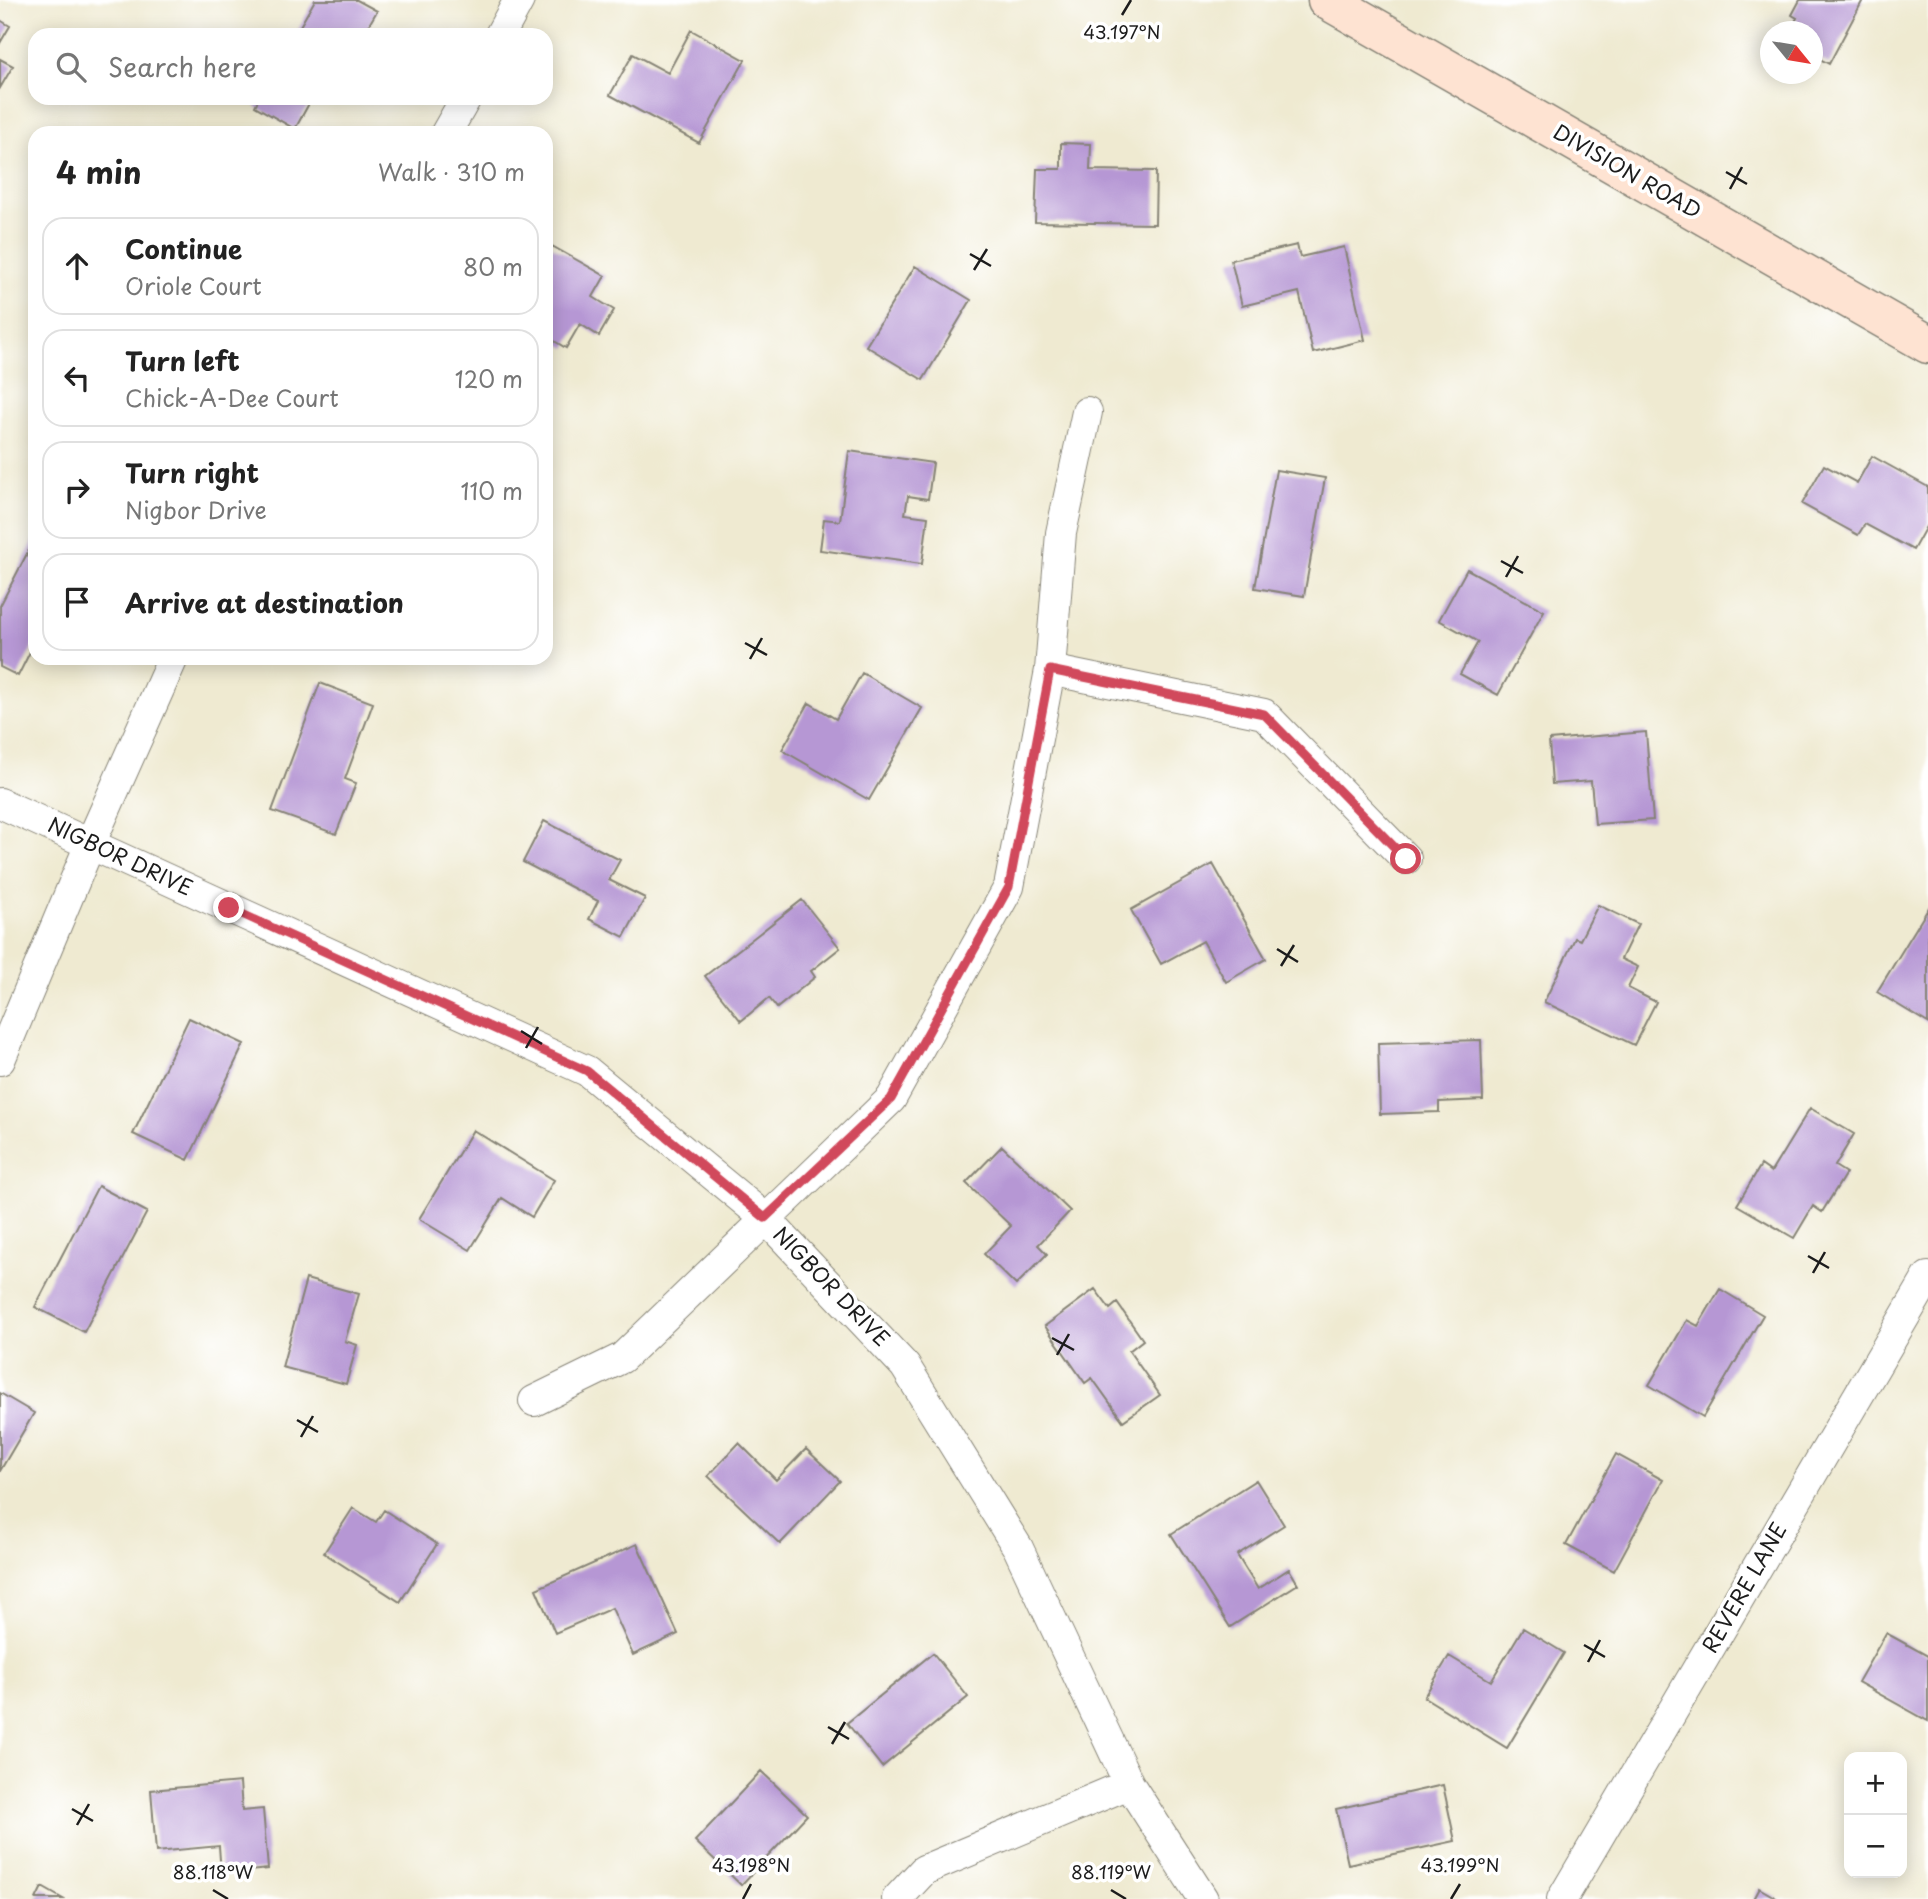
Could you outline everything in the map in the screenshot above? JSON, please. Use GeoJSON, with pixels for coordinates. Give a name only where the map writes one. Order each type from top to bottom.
{"type":"FeatureCollection","features":[{"type":"Feature","properties":{"kind":"street"},"geometry":{"type":"LineString","coordinates":[[504,28],[519,0]]}},
{"type":"Feature","properties":{"kind":"street","name":"DIVISION ROAD"},"geometry":{"type":"LineString","coordinates":[[1327,0],[1928,344]]}},
{"type":"Feature","properties":{"kind":"street"},"geometry":{"type":"LineString","coordinates":[[450,126],[462,105]]}},
{"type":"Feature","properties":{"kind":"street"},"geometry":{"type":"LineString","coordinates":[[534,1401],[622,1358],[891,1099],[1009,887],[1050,670],[1061,533],[1087,412]]}},
{"type":"Feature","properties":{"kind":"street"},"geometry":{"type":"LineString","coordinates":[[0,1059],[90,842],[170,665]]}},
{"type":"Feature","properties":{"kind":"street"},"geometry":{"type":"LineString","coordinates":[[1050,670],[1264,714],[1406,859]]}},
{"type":"Feature","properties":{"kind":"street","name":"NIGBOR DRIVE"},"geometry":{"type":"LineString","coordinates":[[0,803],[587,1071],[765,1218],[905,1366],[1018,1548],[1129,1784],[1203,1899]]}},
{"type":"Feature","properties":{"kind":"street","name":"REVERE LANE"},"geometry":{"type":"LineString","coordinates":[[1562,1899],[1928,1278]]}},
{"type":"Feature","properties":{"kind":"street"},"geometry":{"type":"LineString","coordinates":[[897,1899],[924,1870],[1129,1784]]}},
{"type":"Feature","properties":{"kind":"building"},"geometry":{"type":"Polygon","coordinates":[[[315,0],[357,0],[377,11],[367,28],[299,28],[315,0]]]}},
{"type":"Feature","properties":{"kind":"building"},"geometry":{"type":"Polygon","coordinates":[[[1800,0],[1863,0],[1829,64],[1823,61],[1823,21],[1796,21],[1797,18],[1792,15],[1800,0]]]}},
{"type":"Feature","properties":{"kind":"building"},"geometry":{"type":"Polygon","coordinates":[[[0,20],[10,26],[0,43],[0,20]]]}},
{"type":"Feature","properties":{"kind":"building"},"geometry":{"type":"Polygon","coordinates":[[[691,30],[745,60],[699,143],[610,95],[633,54],[668,73],[691,30]]]}},
{"type":"Feature","properties":{"kind":"building"},"geometry":{"type":"Polygon","coordinates":[[[0,59],[13,66],[0,88],[0,59]]]}},
{"type":"Feature","properties":{"kind":"building"},"geometry":{"type":"Polygon","coordinates":[[[308,105],[297,126],[290,126],[255,106],[308,105]]]}},
{"type":"Feature","properties":{"kind":"building"},"geometry":{"type":"Polygon","coordinates":[[[1061,143],[1091,144],[1090,170],[1156,171],[1155,224],[1035,222],[1037,169],[1061,169],[1061,143]]]}},
{"type":"Feature","properties":{"kind":"building"},"geometry":{"type":"Polygon","coordinates":[[[1297,245],[1300,257],[1344,247],[1365,340],[1313,353],[1299,292],[1242,306],[1231,260],[1297,245]]]}},
{"type":"Feature","properties":{"kind":"building"},"geometry":{"type":"Polygon","coordinates":[[[553,247],[605,276],[593,297],[614,310],[599,336],[580,324],[566,348],[553,340],[553,247]]]}},
{"type":"Feature","properties":{"kind":"building"},"geometry":{"type":"Polygon","coordinates":[[[915,266],[971,300],[923,380],[866,346],[915,266]]]}},
{"type":"Feature","properties":{"kind":"building"},"geometry":{"type":"Polygon","coordinates":[[[849,451],[933,463],[928,499],[908,496],[905,514],[928,517],[922,564],[820,550],[824,519],[840,521],[849,451]]]}},
{"type":"Feature","properties":{"kind":"building"},"geometry":{"type":"Polygon","coordinates":[[[1872,456],[1928,487],[1928,523],[1913,550],[1865,524],[1858,535],[1802,504],[1824,465],[1857,483],[1872,456]]]}},
{"type":"Feature","properties":{"kind":"building"},"geometry":{"type":"Polygon","coordinates":[[[1276,470],[1325,478],[1304,596],[1255,588],[1276,470]]]}},
{"type":"Feature","properties":{"kind":"building"},"geometry":{"type":"Polygon","coordinates":[[[28,552],[28,656],[18,676],[0,667],[0,606],[28,552]]]}},
{"type":"Feature","properties":{"kind":"building"},"geometry":{"type":"Polygon","coordinates":[[[1467,569],[1544,611],[1498,695],[1460,674],[1478,642],[1439,620],[1467,569]]]}},
{"type":"Feature","properties":{"kind":"building"},"geometry":{"type":"Polygon","coordinates":[[[862,673],[922,708],[869,800],[782,750],[809,703],[836,719],[862,673]]]}},
{"type":"Feature","properties":{"kind":"building"},"geometry":{"type":"Polygon","coordinates":[[[320,683],[373,703],[345,779],[356,783],[336,834],[272,811],[320,683]]]}},
{"type":"Feature","properties":{"kind":"building"},"geometry":{"type":"Polygon","coordinates":[[[1646,732],[1653,820],[1595,824],[1591,781],[1552,784],[1549,740],[1646,732]]]}},
{"type":"Feature","properties":{"kind":"building"},"geometry":{"type":"Polygon","coordinates":[[[544,821],[620,860],[609,880],[645,898],[624,937],[589,919],[598,901],[523,862],[544,821]]]}},
{"type":"Feature","properties":{"kind":"building"},"geometry":{"type":"Polygon","coordinates":[[[1213,864],[1266,959],[1226,982],[1203,941],[1161,964],[1131,910],[1213,864]]]}},
{"type":"Feature","properties":{"kind":"building"},"geometry":{"type":"Polygon","coordinates":[[[802,900],[840,948],[811,971],[815,977],[777,1008],[769,998],[741,1021],[705,976],[802,900]]]}},
{"type":"Feature","properties":{"kind":"building"},"geometry":{"type":"Polygon","coordinates":[[[1598,905],[1638,924],[1621,959],[1638,967],[1628,988],[1656,1002],[1634,1045],[1544,1002],[1575,938],[1580,940],[1598,905]]]}},
{"type":"Feature","properties":{"kind":"building"},"geometry":{"type":"Polygon","coordinates":[[[1928,909],[1928,1023],[1877,992],[1928,909]]]}},
{"type":"Feature","properties":{"kind":"building"},"geometry":{"type":"Polygon","coordinates":[[[189,1018],[244,1044],[188,1160],[133,1134],[189,1018]]]}},
{"type":"Feature","properties":{"kind":"building"},"geometry":{"type":"Polygon","coordinates":[[[1481,1040],[1483,1100],[1439,1102],[1439,1112],[1380,1114],[1378,1043],[1481,1040]]]}},
{"type":"Feature","properties":{"kind":"building"},"geometry":{"type":"Polygon","coordinates":[[[1810,1108],[1854,1134],[1835,1166],[1846,1173],[1822,1212],[1813,1206],[1794,1238],[1737,1205],[1761,1165],[1771,1172],[1810,1108]]]}},
{"type":"Feature","properties":{"kind":"building"},"geometry":{"type":"Polygon","coordinates":[[[473,1130],[554,1180],[532,1217],[502,1198],[470,1250],[419,1219],[473,1130]]]}},
{"type":"Feature","properties":{"kind":"building"},"geometry":{"type":"Polygon","coordinates":[[[1002,1146],[1070,1211],[1038,1245],[1047,1254],[1016,1285],[984,1254],[1011,1226],[966,1183],[1002,1146]]]}},
{"type":"Feature","properties":{"kind":"building"},"geometry":{"type":"Polygon","coordinates":[[[98,1186],[147,1212],[84,1332],[35,1307],[98,1186]]]}},
{"type":"Feature","properties":{"kind":"building"},"geometry":{"type":"Polygon","coordinates":[[[306,1279],[359,1294],[345,1341],[357,1345],[346,1384],[282,1367],[306,1279]]]}},
{"type":"Feature","properties":{"kind":"building"},"geometry":{"type":"Polygon","coordinates":[[[1095,1289],[1110,1309],[1117,1303],[1143,1340],[1129,1351],[1160,1395],[1123,1421],[1092,1378],[1085,1383],[1045,1326],[1095,1289]]]}},
{"type":"Feature","properties":{"kind":"building"},"geometry":{"type":"Polygon","coordinates":[[[1720,1289],[1763,1315],[1703,1417],[1649,1385],[1687,1320],[1698,1326],[1720,1289]]]}},
{"type":"Feature","properties":{"kind":"building"},"geometry":{"type":"Polygon","coordinates":[[[0,1393],[34,1413],[0,1471],[0,1393]]]}},
{"type":"Feature","properties":{"kind":"building"},"geometry":{"type":"Polygon","coordinates":[[[739,1443],[776,1480],[806,1449],[840,1481],[780,1544],[708,1476],[739,1443]]]}},
{"type":"Feature","properties":{"kind":"building"},"geometry":{"type":"Polygon","coordinates":[[[1616,1454],[1663,1480],[1614,1571],[1566,1545],[1616,1454]]]}},
{"type":"Feature","properties":{"kind":"building"},"geometry":{"type":"Polygon","coordinates":[[[1256,1480],[1284,1525],[1237,1555],[1258,1589],[1289,1569],[1298,1584],[1230,1627],[1171,1534],[1256,1480]]]}},
{"type":"Feature","properties":{"kind":"building"},"geometry":{"type":"Polygon","coordinates":[[[353,1508],[376,1522],[384,1510],[437,1544],[400,1602],[324,1553],[353,1508]]]}},
{"type":"Feature","properties":{"kind":"building"},"geometry":{"type":"Polygon","coordinates":[[[637,1544],[678,1634],[633,1655],[612,1608],[555,1633],[536,1589],[637,1544]]]}},
{"type":"Feature","properties":{"kind":"building"},"geometry":{"type":"Polygon","coordinates":[[[1523,1628],[1564,1653],[1507,1748],[1424,1697],[1449,1656],[1491,1681],[1523,1628]]]}},
{"type":"Feature","properties":{"kind":"building"},"geometry":{"type":"Polygon","coordinates":[[[1886,1633],[1928,1656],[1928,1721],[1858,1682],[1886,1633]]]}},
{"type":"Feature","properties":{"kind":"building"},"geometry":{"type":"Polygon","coordinates":[[[933,1653],[968,1697],[882,1767],[847,1723],[933,1653]]]}},
{"type":"Feature","properties":{"kind":"building"},"geometry":{"type":"Polygon","coordinates":[[[761,1771],[807,1815],[741,1885],[695,1841],[761,1771]]]}},
{"type":"Feature","properties":{"kind":"building"},"geometry":{"type":"Polygon","coordinates":[[[240,1782],[242,1811],[263,1809],[268,1869],[221,1874],[219,1846],[156,1852],[151,1790],[240,1782]]]}},
{"type":"Feature","properties":{"kind":"building"},"geometry":{"type":"Polygon","coordinates":[[[1443,1785],[1455,1841],[1348,1864],[1336,1809],[1443,1785]]]}},
{"type":"Feature","properties":{"kind":"building"},"geometry":{"type":"Polygon","coordinates":[[[42,1887],[63,1899],[36,1899],[42,1887]]]}},
{"type":"Feature","properties":{"kind":"building"},"geometry":{"type":"Polygon","coordinates":[[[1759,1888],[1778,1899],[1753,1899],[1759,1888]]]}},
{"type":"Feature","properties":{"kind":"route"},"geometry":{"type":"LineString","coordinates":[[229,908],[587,1071],[765,1218],[891,1099],[1009,887],[1050,670],[1264,714],[1406,859]]}}]}
